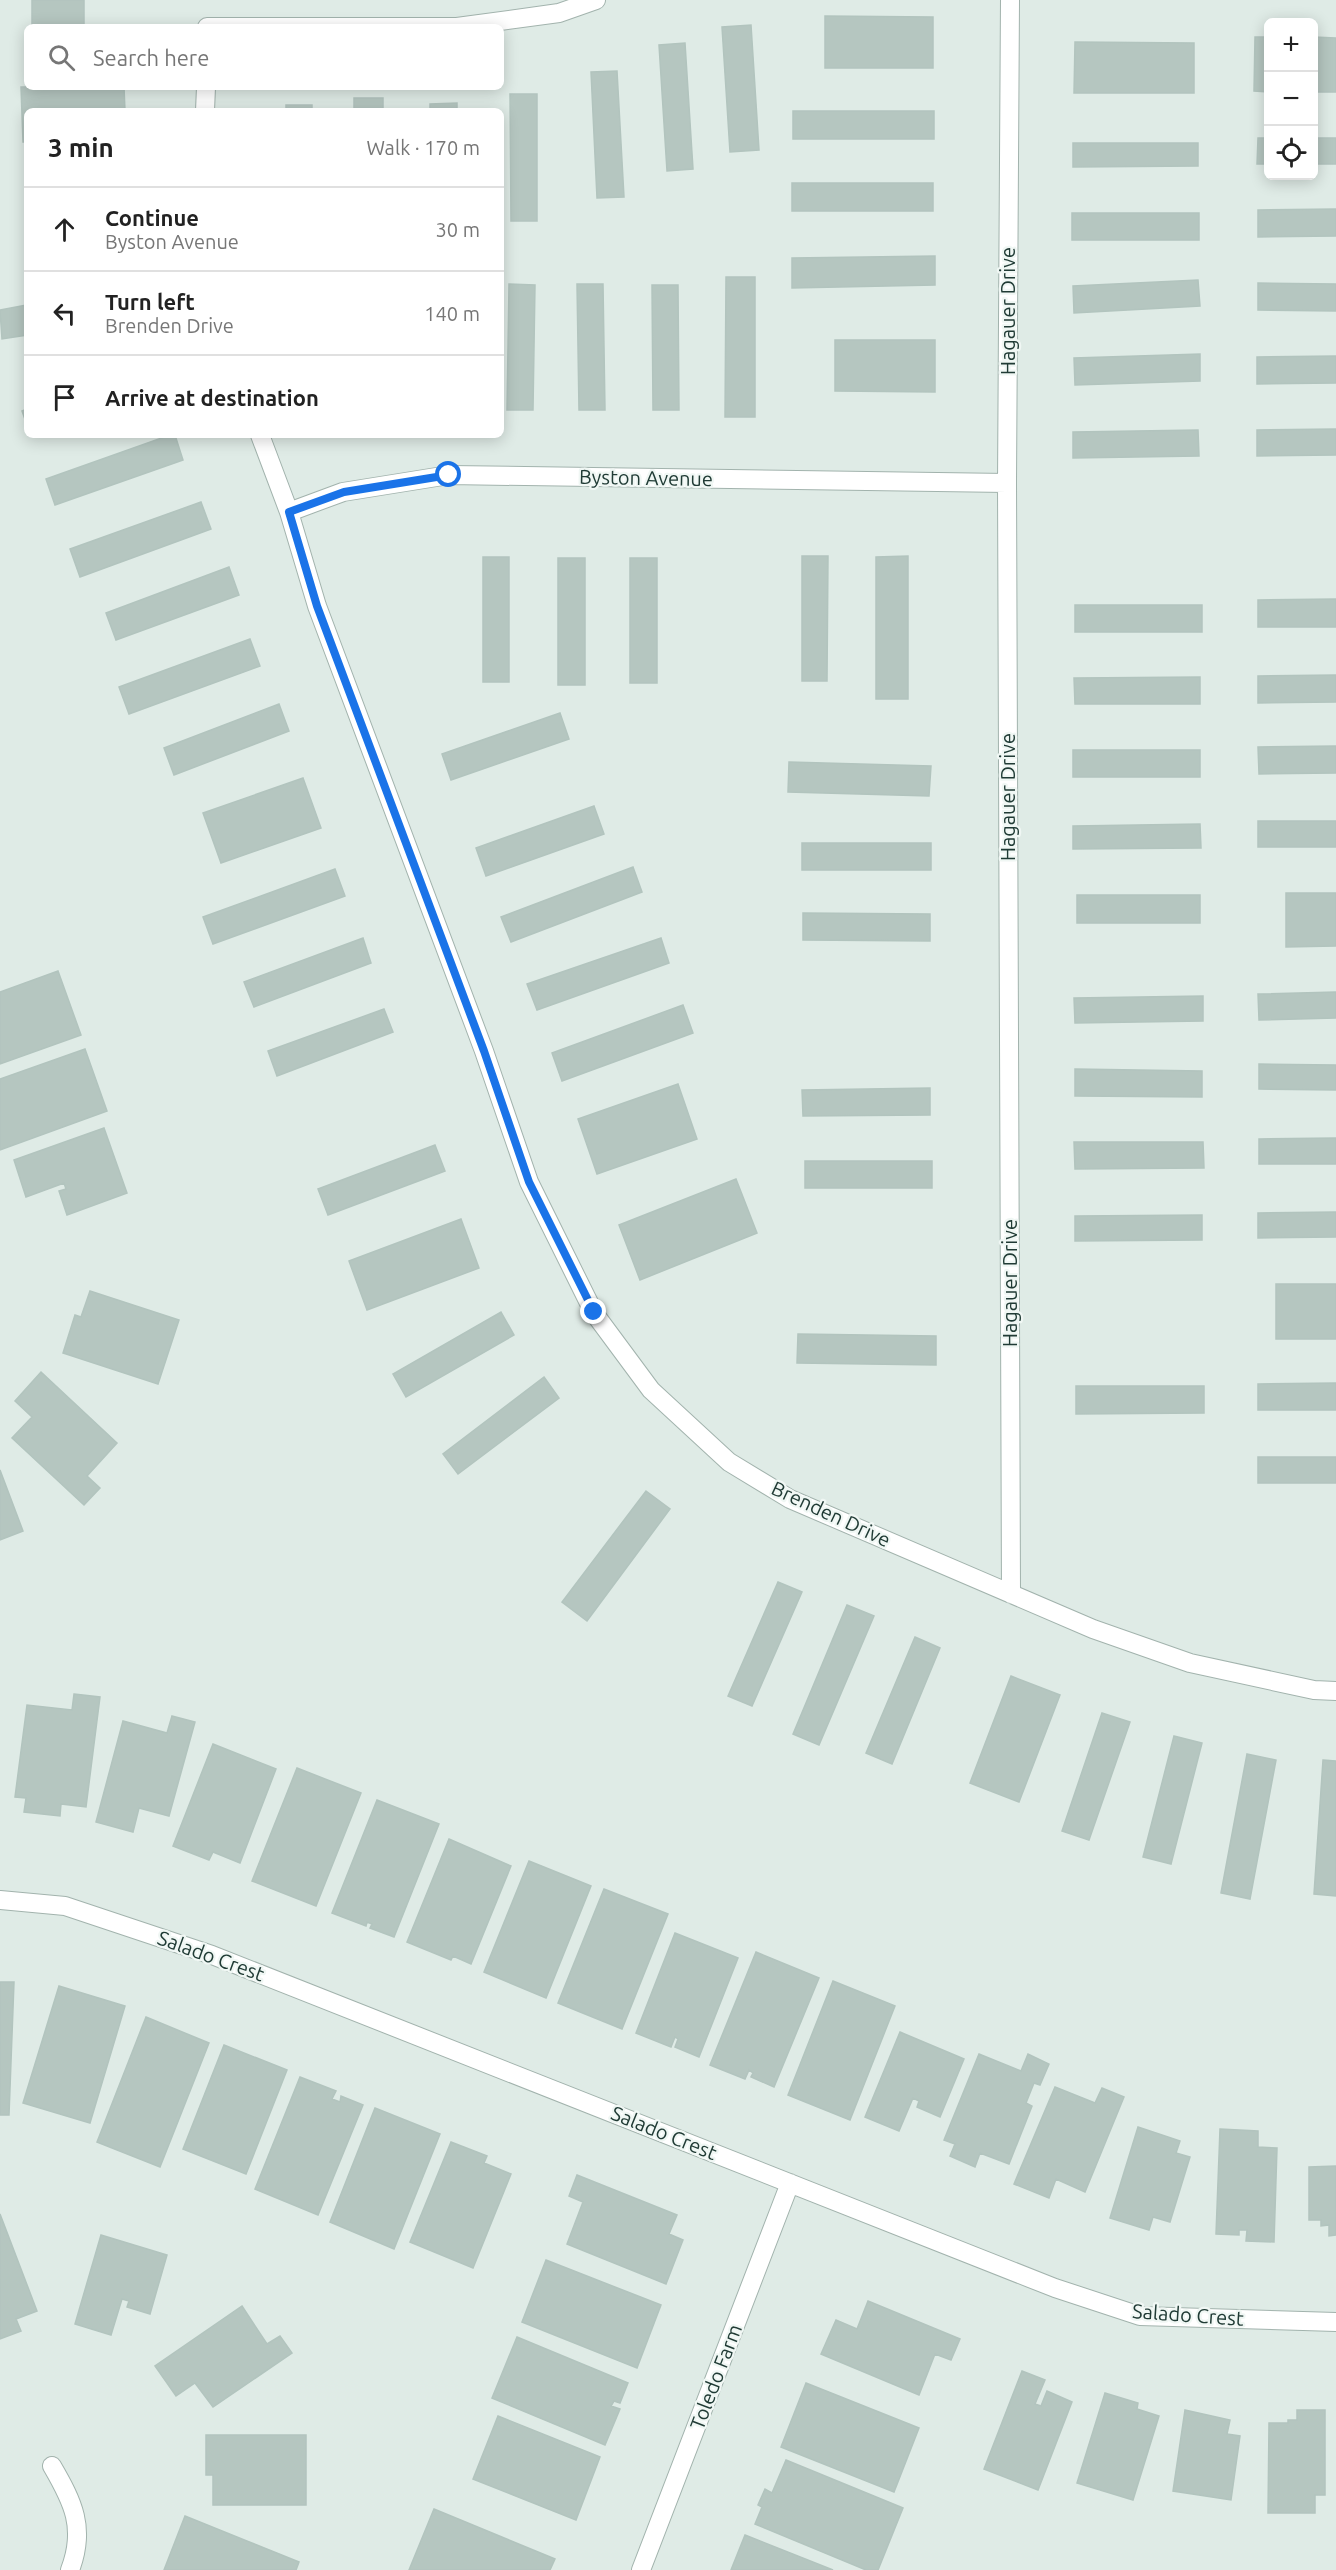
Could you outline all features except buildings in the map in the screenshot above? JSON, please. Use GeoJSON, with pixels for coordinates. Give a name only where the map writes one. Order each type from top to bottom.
{"type":"FeatureCollection","features":[{"type":"Feature","properties":{"kind":"street"},"geometry":{"type":"LineString","coordinates":[[479,24],[559,13],[596,0]]}},
{"type":"Feature","properties":{"kind":"street","name":"Hagauer Drive"},"geometry":{"type":"LineString","coordinates":[[1010,0],[1007,483],[1011,1594]]}},
{"type":"Feature","properties":{"kind":"street"},"geometry":{"type":"LineString","coordinates":[[205,108],[206,90]]}},
{"type":"Feature","properties":{"kind":"street","name":"Brenden Drive"},"geometry":{"type":"LineString","coordinates":[[261,438],[289,512],[317,606],[484,1051],[529,1182],[594,1312],[651,1390],[729,1462],[790,1499],[1092,1629],[1190,1663],[1314,1690],[1336,1691]]}},
{"type":"Feature","properties":{"kind":"street","name":"Byston Avenue"},"geometry":{"type":"LineString","coordinates":[[289,512],[344,492],[449,475],[1007,483]]}},
{"type":"Feature","properties":{"kind":"street","name":"Salado Crest"},"geometry":{"type":"LineString","coordinates":[[0,1900],[65,1906],[212,1955],[1056,2288],[1140,2316],[1336,2322]]}},
{"type":"Feature","properties":{"kind":"street","name":"Toledo Farm"},"geometry":{"type":"LineString","coordinates":[[641,2570],[790,2183]]}},
{"type":"Feature","properties":{"kind":"street"},"geometry":{"type":"LineString","coordinates":[[52,2466],[70,2497],[78,2527],[70,2570]]}},
{"type":"Feature","properties":{"kind":"route"},"geometry":{"type":"LineString","coordinates":[[449,475],[344,492],[289,512],[317,606],[484,1051],[529,1182],[594,1312]]}}]}
